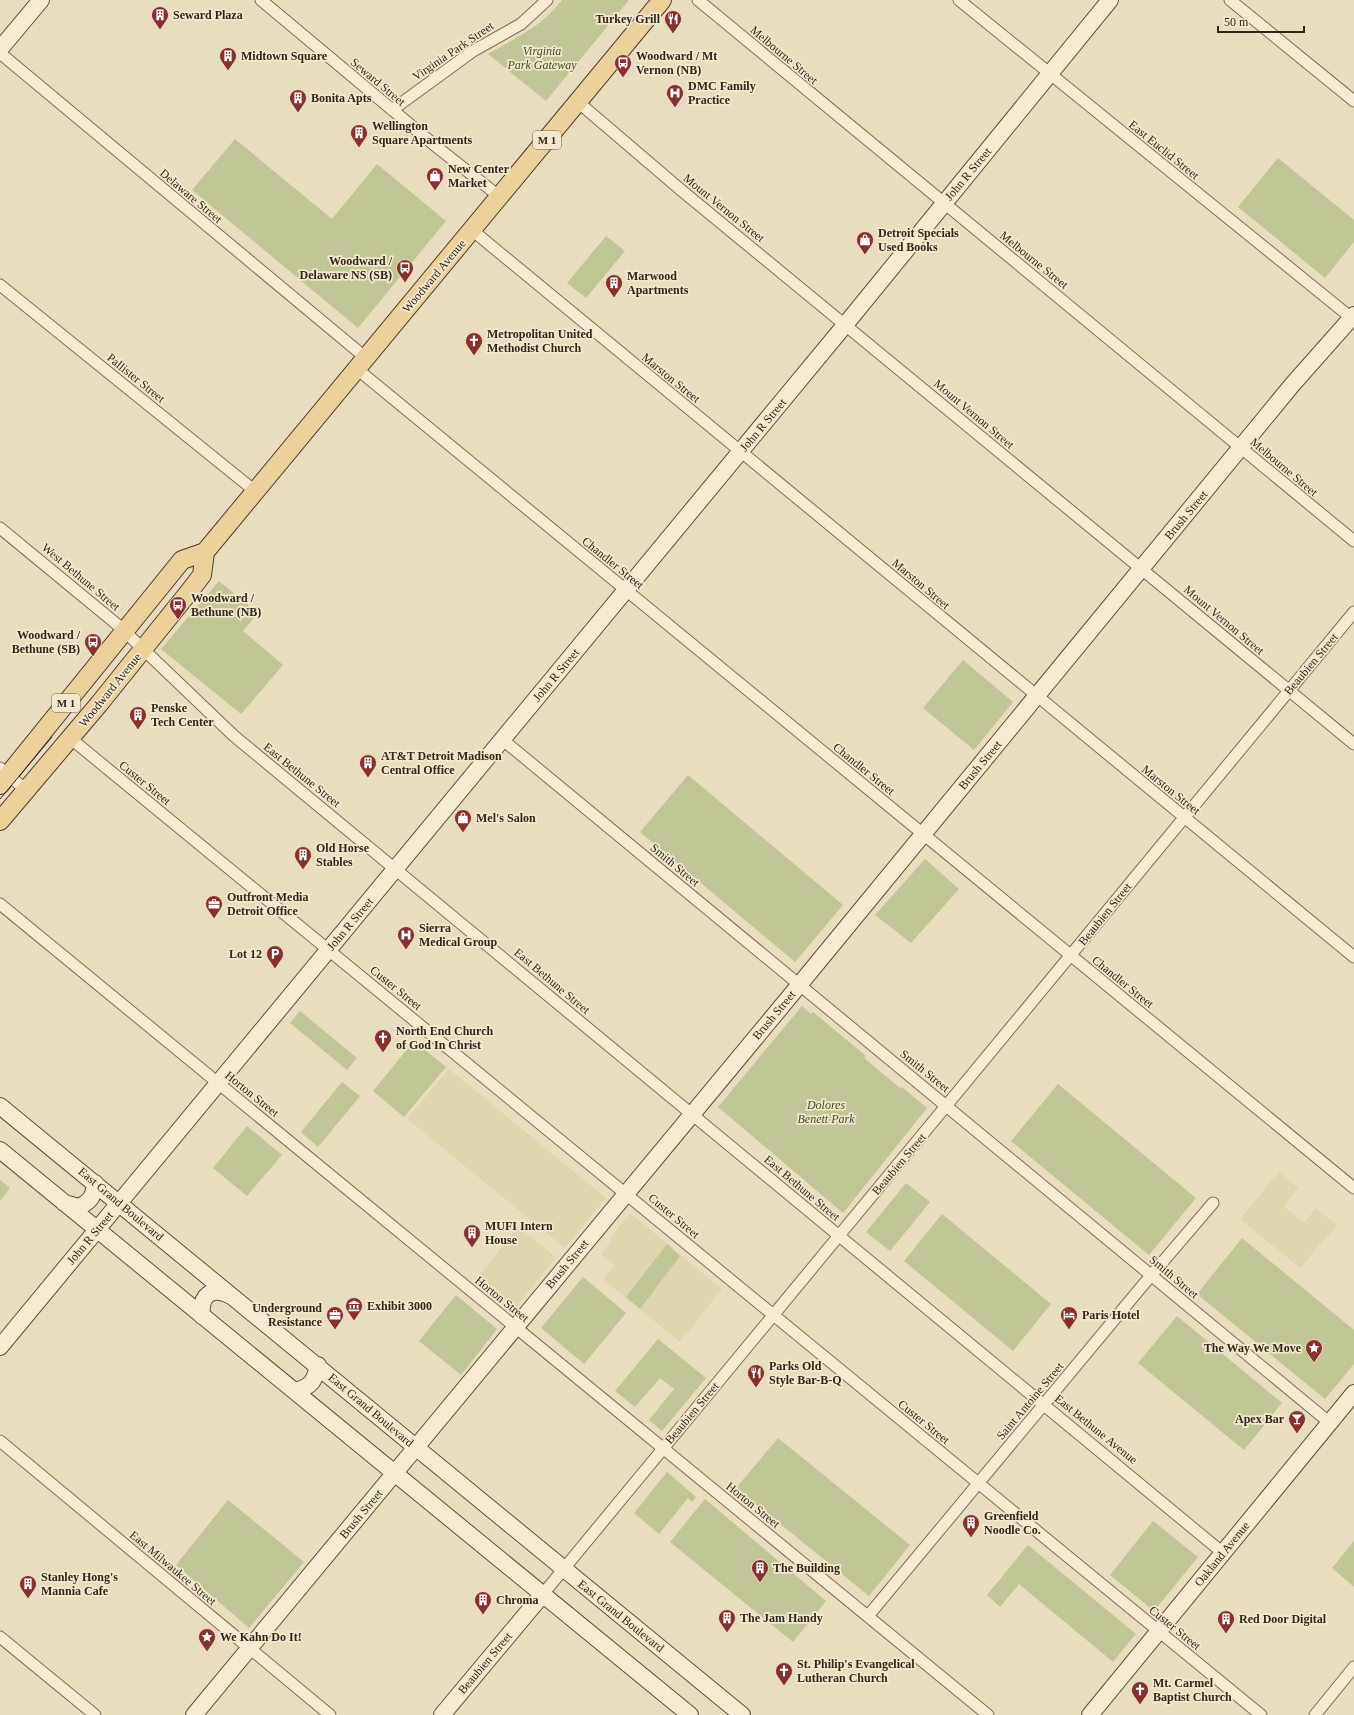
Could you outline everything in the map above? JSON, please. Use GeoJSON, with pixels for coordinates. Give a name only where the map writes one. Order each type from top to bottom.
{"type":"FeatureCollection","features":[{"type":"Feature","properties":{"kind":"main road","name":"Woodward Avenue"},"geometry":{"type":"LineString","coordinates":[[3,776],[125,632],[182,560],[205,552],[662,0]]}},
{"type":"Feature","properties":{"kind":"main road","name":"Woodward Avenue"},"geometry":{"type":"LineString","coordinates":[[0,821],[70,738],[202,575],[205,552]]}},
{"type":"Feature","properties":{"kind":"street"},"geometry":{"type":"LineString","coordinates":[[0,49],[41,0]]}},
{"type":"Feature","properties":{"kind":"street","name":"Seward Street"},"geometry":{"type":"LineString","coordinates":[[260,0],[392,110],[500,197]]}},
{"type":"Feature","properties":{"kind":"street","name":"Virginia Park Street"},"geometry":{"type":"LineString","coordinates":[[392,110],[473,51],[521,24],[547,0]]}},
{"type":"Feature","properties":{"kind":"street","name":"Melbourne Street"},"geometry":{"type":"LineString","coordinates":[[698,0],[1354,541]]}},
{"type":"Feature","properties":{"kind":"street","name":"East Euclid Street"},"geometry":{"type":"LineString","coordinates":[[959,0],[1353,318]]}},
{"type":"Feature","properties":{"kind":"street","name":"John R Street"},"geometry":{"type":"LineString","coordinates":[[0,1347],[845,325],[1110,0]]}},
{"type":"Feature","properties":{"kind":"street"},"geometry":{"type":"LineString","coordinates":[[1230,0],[1354,101]]}},
{"type":"Feature","properties":{"kind":"street","name":"Delaware Street"},"geometry":{"type":"LineString","coordinates":[[0,53],[362,364]]}},
{"type":"Feature","properties":{"kind":"street","name":"Mount Vernon Street"},"geometry":{"type":"LineString","coordinates":[[578,102],[681,190],[1354,744]]}},
{"type":"Feature","properties":{"kind":"street","name":"Marston Street"},"geometry":{"type":"LineString","coordinates":[[472,230],[1354,957]]}},
{"type":"Feature","properties":{"kind":"street","name":"Pallister Street"},"geometry":{"type":"LineString","coordinates":[[0,285],[255,491]]}},
{"type":"Feature","properties":{"kind":"street","name":"Brush Street"},"geometry":{"type":"LineString","coordinates":[[194,1715],[799,985],[1292,385],[1353,318]]}},
{"type":"Feature","properties":{"kind":"street","name":"Chandler Street"},"geometry":{"type":"LineString","coordinates":[[362,364],[626,590],[1354,1188]]}},
{"type":"Feature","properties":{"kind":"street","name":"West Bethune Street"},"geometry":{"type":"LineString","coordinates":[[0,528],[125,632],[143,649]]}},
{"type":"Feature","properties":{"kind":"street","name":"Beaubien Street"},"geometry":{"type":"LineString","coordinates":[[442,1715],[1354,612]]}},
{"type":"Feature","properties":{"kind":"street","name":"East Bethune Street"},"geometry":{"type":"LineString","coordinates":[[143,649],[234,736],[839,1235]]}},
{"type":"Feature","properties":{"kind":"street","name":"Custer Street"},"geometry":{"type":"LineString","coordinates":[[70,738],[1261,1715]]}},
{"type":"Feature","properties":{"kind":"street","name":"Smith Street"},"geometry":{"type":"LineString","coordinates":[[503,740],[1330,1423]]}},
{"type":"Feature","properties":{"kind":"street"},"geometry":{"type":"LineString","coordinates":[[3,776],[26,790]]}},
{"type":"Feature","properties":{"kind":"street","name":"Horton Street"},"geometry":{"type":"LineString","coordinates":[[0,904],[988,1715]]}},
{"type":"Feature","properties":{"kind":"street","name":"East Grand Boulevard"},"geometry":{"type":"LineString","coordinates":[[0,1106],[318,1365],[563,1569],[742,1715]]}},
{"type":"Feature","properties":{"kind":"street"},"geometry":{"type":"LineString","coordinates":[[0,1150],[690,1715]]}},
{"type":"Feature","properties":{"kind":"street"},"geometry":{"type":"LineString","coordinates":[[64,1203],[79,1207],[89,1202],[94,1195],[95,1183]]}},
{"type":"Feature","properties":{"kind":"street","name":"Saint Antoine Street"},"geometry":{"type":"LineString","coordinates":[[868,1616],[1151,1275],[1213,1203]]}},
{"type":"Feature","properties":{"kind":"street","name":"East Bethune Avenue"},"geometry":{"type":"LineString","coordinates":[[839,1235],[1223,1553]]}},
{"type":"Feature","properties":{"kind":"street"},"geometry":{"type":"LineString","coordinates":[[202,1316],[201,1308],[207,1295],[214,1291],[222,1291],[234,1297]]}},
{"type":"Feature","properties":{"kind":"street"},"geometry":{"type":"LineString","coordinates":[[295,1391],[305,1388],[311,1383],[316,1376],[318,1365]]}},
{"type":"Feature","properties":{"kind":"street","name":"Oakland Avenue"},"geometry":{"type":"LineString","coordinates":[[1090,1715],[1354,1393]]}},
{"type":"Feature","properties":{"kind":"street","name":"East Milwaukee Street"},"geometry":{"type":"LineString","coordinates":[[0,1441],[330,1715]]}},
{"type":"Feature","properties":{"kind":"street"},"geometry":{"type":"LineString","coordinates":[[0,1637],[94,1715]]}},
{"type":"Feature","properties":{"kind":"street"},"geometry":{"type":"LineString","coordinates":[[1315,1715],[1354,1667]]}},
{"type":"Feature","properties":{"kind":"shaded area"},"geometry":{"type":"Polygon","coordinates":[[[449,1069],[606,1198],[565,1248],[407,1119],[449,1069]]]}},
{"type":"Feature","properties":{"kind":"shaded area"},"geometry":{"type":"Polygon","coordinates":[[[1279,1172],[1298,1188],[1284,1206],[1304,1223],[1316,1208],[1337,1225],[1300,1268],[1240,1219],[1279,1172]]]}},
{"type":"Feature","properties":{"kind":"shaded area"},"geometry":{"type":"Polygon","coordinates":[[[630,1213],[722,1289],[680,1342],[603,1279],[615,1265],[601,1254],[612,1240],[610,1238],[630,1213]]]}},
{"type":"Feature","properties":{"kind":"shaded area"},"geometry":{"type":"Polygon","coordinates":[[[518,1227],[556,1257],[516,1307],[478,1277],[518,1227]]]}},
{"type":"Feature","properties":{"kind":"green space","name":"Virginia Park Gateway"},"geometry":{"type":"Polygon","coordinates":[[[562,0],[629,0],[546,101],[488,54],[537,24],[562,0]]]}},
{"type":"Feature","properties":{"kind":"green space"},"geometry":{"type":"Polygon","coordinates":[[[235,139],[332,219],[377,164],[446,221],[358,328],[192,190],[235,139]]]}},
{"type":"Feature","properties":{"kind":"green space"},"geometry":{"type":"Polygon","coordinates":[[[1278,158],[1354,220],[1354,242],[1325,278],[1238,207],[1278,158]]]}},
{"type":"Feature","properties":{"kind":"green space"},"geometry":{"type":"Polygon","coordinates":[[[606,236],[625,251],[586,298],[567,283],[606,236]]]}},
{"type":"Feature","properties":{"kind":"green space"},"geometry":{"type":"Polygon","coordinates":[[[219,581],[258,613],[243,631],[283,665],[241,714],[161,649],[219,581]]]}},
{"type":"Feature","properties":{"kind":"green space"},"geometry":{"type":"Polygon","coordinates":[[[963,660],[1013,702],[974,750],[923,708],[963,660]]]}},
{"type":"Feature","properties":{"kind":"green space"},"geometry":{"type":"Polygon","coordinates":[[[688,775],[843,905],[795,962],[640,832],[688,775]]]}},
{"type":"Feature","properties":{"kind":"green space"},"geometry":{"type":"Polygon","coordinates":[[[925,859],[959,889],[911,943],[875,915],[925,859]]]}},
{"type":"Feature","properties":{"kind":"green space","name":"Dolores Benett Park"},"geometry":{"type":"Polygon","coordinates":[[[802,1006],[811,1014],[813,1012],[866,1056],[864,1058],[927,1108],[843,1213],[718,1107],[802,1006]]]}},
{"type":"Feature","properties":{"kind":"green space"},"geometry":{"type":"Polygon","coordinates":[[[300,1011],[357,1058],[347,1070],[290,1023],[300,1011]]]}},
{"type":"Feature","properties":{"kind":"green space"},"geometry":{"type":"Polygon","coordinates":[[[414,1041],[446,1067],[404,1117],[373,1091],[414,1041]]]}},
{"type":"Feature","properties":{"kind":"green space"},"geometry":{"type":"Polygon","coordinates":[[[342,1082],[360,1096],[318,1147],[301,1132],[342,1082]]]}},
{"type":"Feature","properties":{"kind":"green space"},"geometry":{"type":"Polygon","coordinates":[[[1058,1084],[1196,1198],[1149,1255],[1011,1141],[1058,1084]]]}},
{"type":"Feature","properties":{"kind":"green space"},"geometry":{"type":"Polygon","coordinates":[[[247,1126],[282,1155],[247,1196],[213,1168],[247,1126]]]}},
{"type":"Feature","properties":{"kind":"green space"},"geometry":{"type":"Polygon","coordinates":[[[0,1180],[10,1188],[0,1201],[0,1180]]]}},
{"type":"Feature","properties":{"kind":"green space"},"geometry":{"type":"Polygon","coordinates":[[[906,1183],[930,1202],[890,1251],[866,1232],[906,1183]]]}},
{"type":"Feature","properties":{"kind":"green space"},"geometry":{"type":"Polygon","coordinates":[[[942,1214],[1051,1304],[1013,1351],[904,1261],[942,1214]]]}},
{"type":"Feature","properties":{"kind":"green space"},"geometry":{"type":"Polygon","coordinates":[[[1242,1238],[1354,1330],[1354,1364],[1325,1399],[1197,1294],[1242,1238]]]}},
{"type":"Feature","properties":{"kind":"green space"},"geometry":{"type":"Polygon","coordinates":[[[667,1244],[680,1256],[640,1309],[626,1297],[667,1244]]]}},
{"type":"Feature","properties":{"kind":"green space"},"geometry":{"type":"Polygon","coordinates":[[[583,1277],[626,1313],[584,1364],[541,1328],[583,1277]]]}},
{"type":"Feature","properties":{"kind":"green space"},"geometry":{"type":"Polygon","coordinates":[[[456,1295],[497,1329],[461,1375],[419,1341],[456,1295]]]}},
{"type":"Feature","properties":{"kind":"green space"},"geometry":{"type":"Polygon","coordinates":[[[1177,1316],[1282,1403],[1244,1450],[1138,1363],[1177,1316]]]}},
{"type":"Feature","properties":{"kind":"green space"},"geometry":{"type":"Polygon","coordinates":[[[658,1339],[706,1378],[662,1431],[649,1420],[674,1389],[660,1378],[635,1407],[615,1391],[658,1339]]]}},
{"type":"Feature","properties":{"kind":"green space"},"geometry":{"type":"Polygon","coordinates":[[[778,1438],[910,1545],[869,1596],[736,1488],[778,1438]]]}},
{"type":"Feature","properties":{"kind":"green space"},"geometry":{"type":"Polygon","coordinates":[[[667,1472],[696,1497],[692,1502],[688,1498],[659,1534],[634,1513],[667,1472]]]}},
{"type":"Feature","properties":{"kind":"green space"},"geometry":{"type":"Polygon","coordinates":[[[705,1499],[826,1601],[793,1642],[670,1542],[705,1499]]]}},
{"type":"Feature","properties":{"kind":"green space"},"geometry":{"type":"Polygon","coordinates":[[[228,1500],[304,1562],[249,1628],[176,1565],[228,1500]]]}},
{"type":"Feature","properties":{"kind":"green space"},"geometry":{"type":"Polygon","coordinates":[[[1153,1521],[1198,1557],[1154,1611],[1110,1575],[1153,1521]]]}},
{"type":"Feature","properties":{"kind":"green space"},"geometry":{"type":"Polygon","coordinates":[[[1354,1541],[1354,1587],[1332,1568],[1354,1541]]]}},
{"type":"Feature","properties":{"kind":"green space"},"geometry":{"type":"Polygon","coordinates":[[[1028,1545],[1136,1634],[1113,1662],[1019,1584],[1000,1607],[987,1595],[1028,1545]]]}},
{"type":"Feature","properties":{"kind":"tram line"},"geometry":{"type":"LineString","coordinates":[[0,799],[52,737]]}},
{"type":"Feature","properties":{"kind":"place","name":"Seward Plaza"},"geometry":{"type":"Point","coordinates":[160,30]}},
{"type":"Feature","properties":{"kind":"place","name":"Turkey Grill"},"geometry":{"type":"Point","coordinates":[673,34]}},
{"type":"Feature","properties":{"kind":"place","name":"Midtown Square"},"geometry":{"type":"Point","coordinates":[228,71]}},
{"type":"Feature","properties":{"kind":"place","name":"Woodward / Mt Vernon (NB)"},"geometry":{"type":"Point","coordinates":[623,78]}},
{"type":"Feature","properties":{"kind":"place","name":"DMC Family Practice"},"geometry":{"type":"Point","coordinates":[675,108]}},
{"type":"Feature","properties":{"kind":"place","name":"Bonita Apts"},"geometry":{"type":"Point","coordinates":[298,113]}},
{"type":"Feature","properties":{"kind":"place","name":"Wellington Square Apartments"},"geometry":{"type":"Point","coordinates":[359,148]}},
{"type":"Feature","properties":{"kind":"place","name":"New Center Market"},"geometry":{"type":"Point","coordinates":[435,191]}},
{"type":"Feature","properties":{"kind":"place","name":"Detroit Specials Used Books"},"geometry":{"type":"Point","coordinates":[865,255]}},
{"type":"Feature","properties":{"kind":"place","name":"Woodward / Delaware NS (SB)"},"geometry":{"type":"Point","coordinates":[405,283]}},
{"type":"Feature","properties":{"kind":"place","name":"Marwood Apartments"},"geometry":{"type":"Point","coordinates":[614,298]}},
{"type":"Feature","properties":{"kind":"place","name":"Metropolitan United Methodist Church"},"geometry":{"type":"Point","coordinates":[474,356]}},
{"type":"Feature","properties":{"kind":"place","name":"Woodward / Bethune (NB)"},"geometry":{"type":"Point","coordinates":[178,620]}},
{"type":"Feature","properties":{"kind":"place","name":"Woodward / Bethune (SB)"},"geometry":{"type":"Point","coordinates":[93,657]}},
{"type":"Feature","properties":{"kind":"place","name":"Penske Tech Center"},"geometry":{"type":"Point","coordinates":[138,730]}},
{"type":"Feature","properties":{"kind":"place","name":"AT&T Detroit Madison Central Office"},"geometry":{"type":"Point","coordinates":[368,778]}},
{"type":"Feature","properties":{"kind":"place","name":"Mel's Salon"},"geometry":{"type":"Point","coordinates":[463,833]}},
{"type":"Feature","properties":{"kind":"place","name":"Old Horse Stables"},"geometry":{"type":"Point","coordinates":[303,870]}},
{"type":"Feature","properties":{"kind":"place","name":"Outfront Media Detroit Office"},"geometry":{"type":"Point","coordinates":[214,919]}},
{"type":"Feature","properties":{"kind":"place","name":"Sierra Medical Group"},"geometry":{"type":"Point","coordinates":[406,950]}},
{"type":"Feature","properties":{"kind":"place","name":"Lot 12"},"geometry":{"type":"Point","coordinates":[275,969]}},
{"type":"Feature","properties":{"kind":"place","name":"North End Church of God In Christ"},"geometry":{"type":"Point","coordinates":[383,1053]}},
{"type":"Feature","properties":{"kind":"place","name":"MUFI Intern House"},"geometry":{"type":"Point","coordinates":[472,1248]}},
{"type":"Feature","properties":{"kind":"place","name":"Exhibit 3000"},"geometry":{"type":"Point","coordinates":[354,1321]}},
{"type":"Feature","properties":{"kind":"place","name":"Underground Resistance"},"geometry":{"type":"Point","coordinates":[335,1330]}},
{"type":"Feature","properties":{"kind":"place","name":"Paris Hotel"},"geometry":{"type":"Point","coordinates":[1069,1330]}},
{"type":"Feature","properties":{"kind":"place","name":"The Way We Move"},"geometry":{"type":"Point","coordinates":[1314,1363]}},
{"type":"Feature","properties":{"kind":"place","name":"Parks Old Style Bar-B-Q"},"geometry":{"type":"Point","coordinates":[756,1388]}},
{"type":"Feature","properties":{"kind":"place","name":"Apex Bar"},"geometry":{"type":"Point","coordinates":[1297,1434]}},
{"type":"Feature","properties":{"kind":"place","name":"Greenfield Noodle Co."},"geometry":{"type":"Point","coordinates":[971,1538]}},
{"type":"Feature","properties":{"kind":"place","name":"The Building"},"geometry":{"type":"Point","coordinates":[760,1583]}},
{"type":"Feature","properties":{"kind":"place","name":"Stanley Hong's Mannia Cafe"},"geometry":{"type":"Point","coordinates":[28,1599]}},
{"type":"Feature","properties":{"kind":"place","name":"Chroma"},"geometry":{"type":"Point","coordinates":[483,1615]}},
{"type":"Feature","properties":{"kind":"place","name":"The Jam Handy"},"geometry":{"type":"Point","coordinates":[727,1633]}},
{"type":"Feature","properties":{"kind":"place","name":"Red Door Digital"},"geometry":{"type":"Point","coordinates":[1226,1634]}},
{"type":"Feature","properties":{"kind":"place","name":"We Kahn Do It!"},"geometry":{"type":"Point","coordinates":[207,1652]}},
{"type":"Feature","properties":{"kind":"place","name":"St. Philip's Evangelical Lutheran Church"},"geometry":{"type":"Point","coordinates":[784,1686]}},
{"type":"Feature","properties":{"kind":"place","name":"Mt. Carmel Baptist Church"},"geometry":{"type":"Point","coordinates":[1140,1705]}}]}
